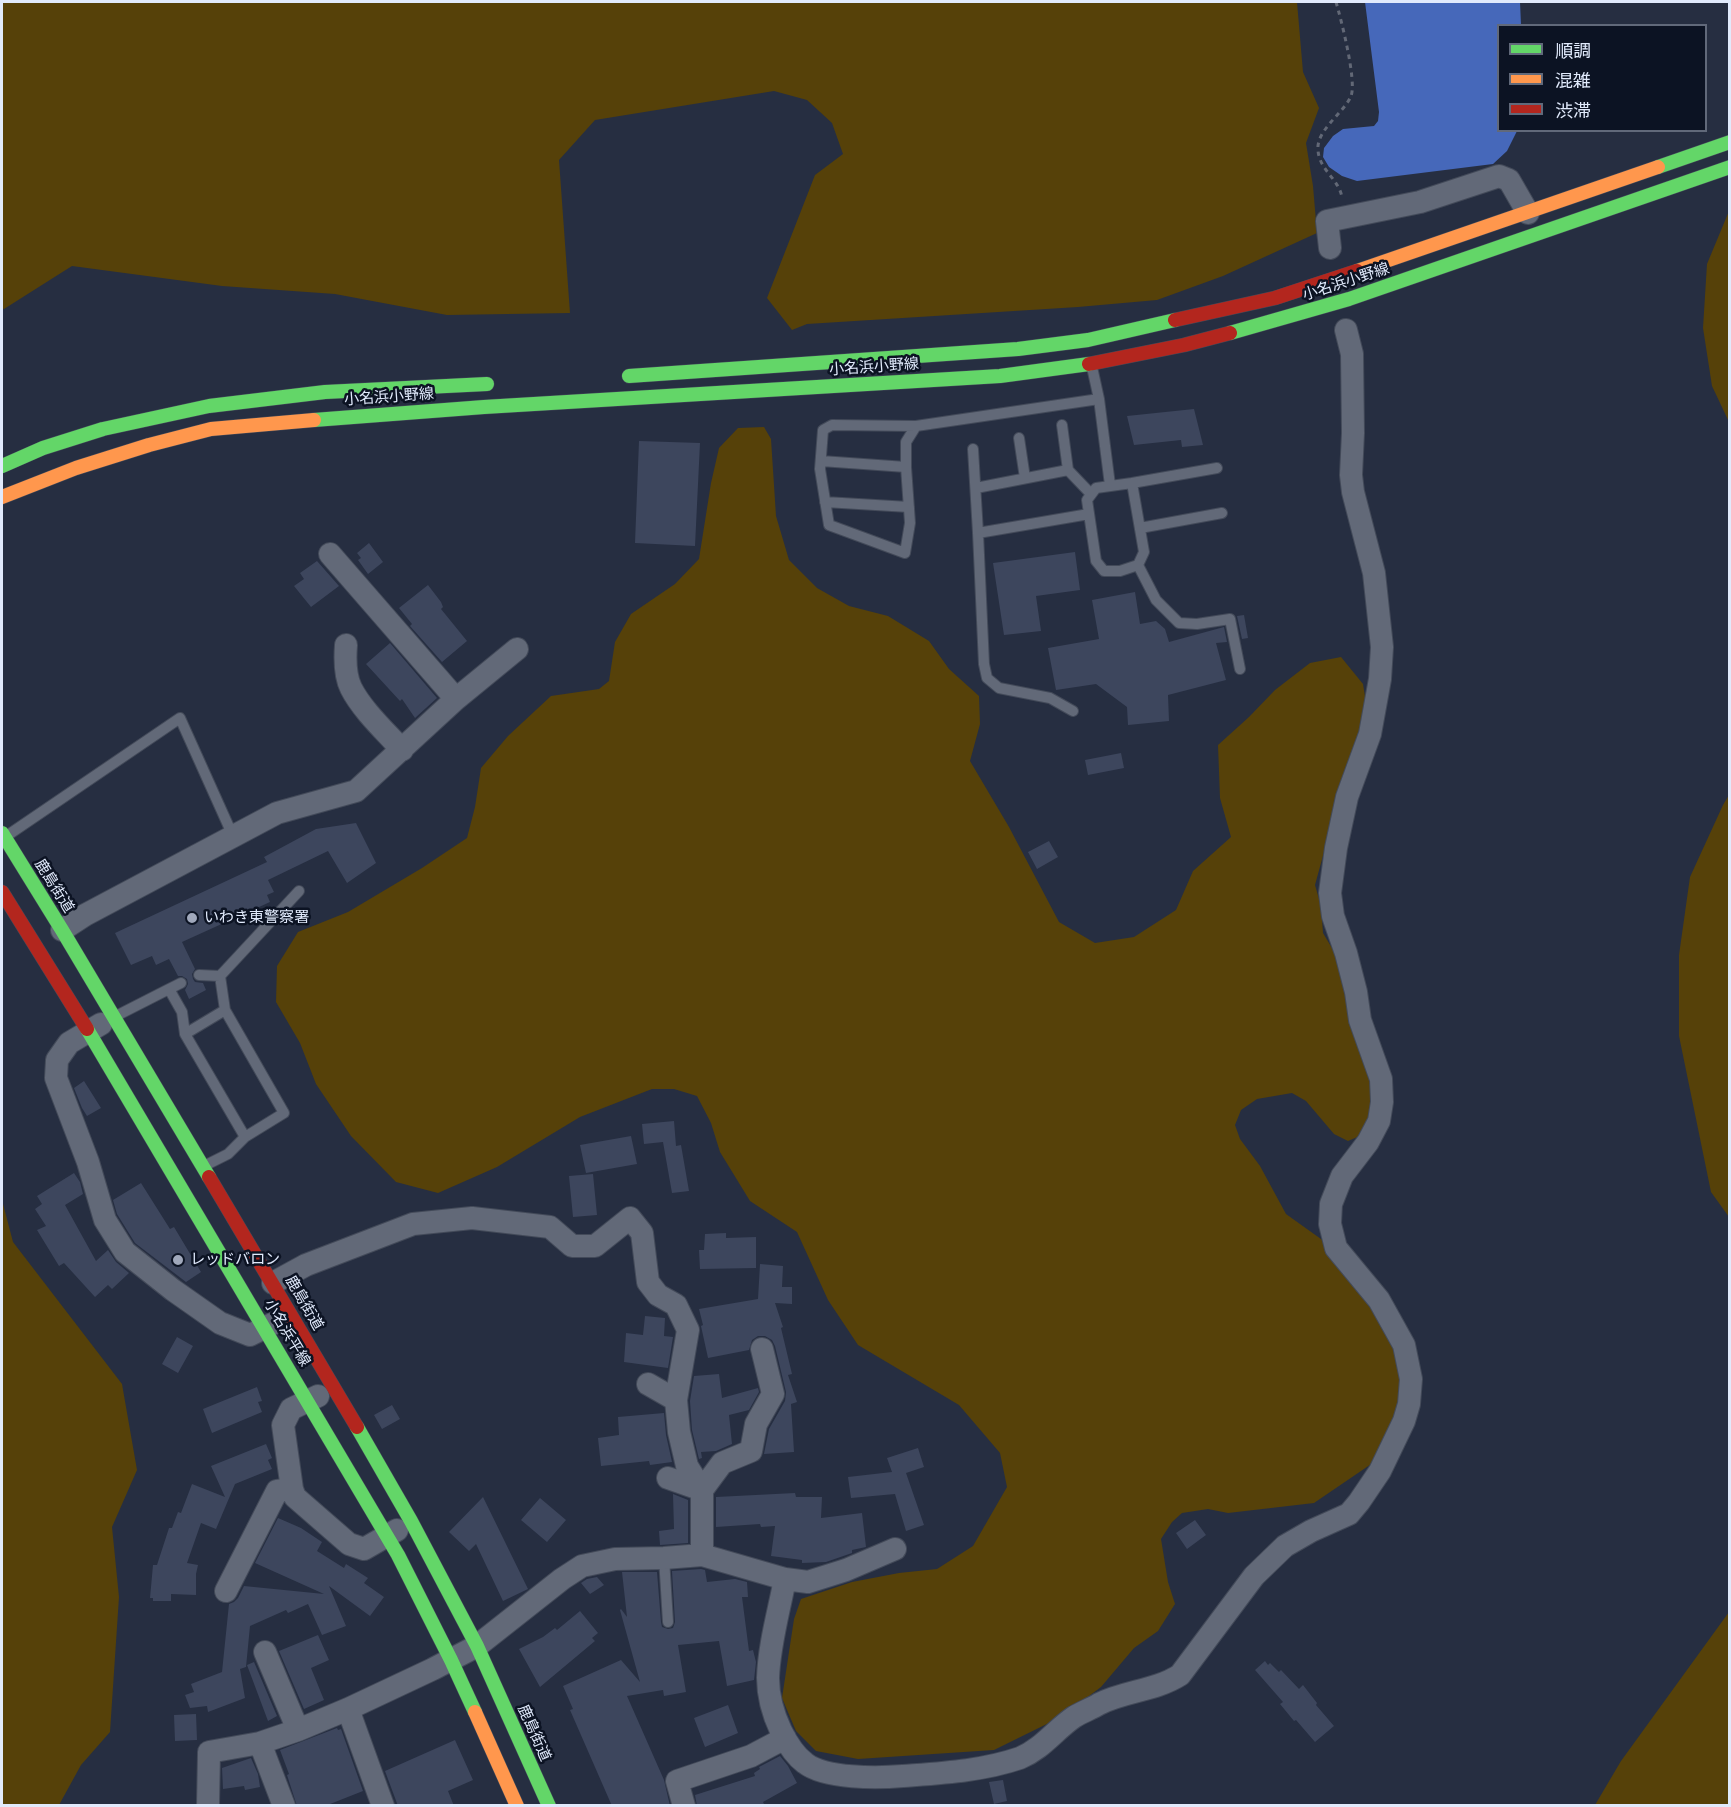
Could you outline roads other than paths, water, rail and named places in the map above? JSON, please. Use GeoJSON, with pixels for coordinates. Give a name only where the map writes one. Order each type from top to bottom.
{"type":"FeatureCollection","features":[{"type":"Feature","properties":{"kind":"main road","name":"小名浜小野線"},"geometry":{"type":"LineString","coordinates":[[614,377],[1018,349],[1088,340],[1275,298],[1418,251],[1730,142]]}},
{"type":"Feature","properties":{"kind":"main road","name":"小名浜小野線"},"geometry":{"type":"LineString","coordinates":[[2,497],[76,468],[148,445],[212,429],[484,407],[988,376],[1091,364],[1184,345],[1339,302],[1730,167]]}},
{"type":"Feature","properties":{"kind":"main road","name":"小名浜小野線"},"geometry":{"type":"LineString","coordinates":[[2,466],[43,448],[103,429],[209,406],[325,392],[498,384]]}},
{"type":"Feature","properties":{"kind":"main road","name":"鹿島街道"},"geometry":{"type":"LineString","coordinates":[[3,835],[273,1283],[411,1521],[477,1646],[549,1806]]}},
{"type":"Feature","properties":{"kind":"main road","name":"小名浜平線"},"geometry":{"type":"LineString","coordinates":[[2,892],[89,1032],[398,1556],[451,1660],[517,1806]]}},
{"type":"Feature","properties":{"kind":"street"},"geometry":{"type":"LineString","coordinates":[[1330,248],[1327,221],[1420,202],[1499,177],[1509,180],[1528,213]]}},
{"type":"Feature","properties":{"kind":"street"},"geometry":{"type":"LineString","coordinates":[[785,1579],[772,1648],[768,1678],[769,1696],[775,1718],[785,1738],[795,1754],[807,1765],[828,1773],[875,1778],[960,1772],[1021,1757],[1038,1749],[1074,1717],[1102,1702],[1166,1683],[1180,1675],[1254,1576],[1285,1546],[1349,1514],[1374,1483],[1404,1421],[1409,1404],[1410,1378],[1404,1345],[1379,1300],[1336,1248],[1330,1224],[1332,1204],[1342,1176],[1368,1142],[1378,1121],[1382,1102],[1382,1079],[1360,1020],[1356,992],[1333,916],[1330,893],[1347,797],[1370,734],[1380,679],[1382,647],[1375,581],[1353,492],[1351,475],[1352,354],[1346,330]]}},
{"type":"Feature","properties":{"kind":"street"},"geometry":{"type":"LineString","coordinates":[[330,554],[456,699]]}},
{"type":"Feature","properties":{"kind":"street"},"geometry":{"type":"LineString","coordinates":[[346,645],[345,657],[350,687],[402,750]]}},
{"type":"Feature","properties":{"kind":"street"},"geometry":{"type":"LineString","coordinates":[[62,930],[85,915],[276,813],[356,791],[456,699],[517,649]]}},
{"type":"Feature","properties":{"kind":"street"},"geometry":{"type":"LineString","coordinates":[[113,1017],[69,1043],[57,1060],[56,1078],[88,1162],[105,1220],[125,1252],[220,1323],[250,1335],[292,1316]]}},
{"type":"Feature","properties":{"kind":"street"},"geometry":{"type":"LineString","coordinates":[[273,1283],[306,1264],[413,1224],[472,1218],[550,1227],[572,1246],[595,1246],[630,1218],[642,1233],[648,1282],[658,1295],[676,1305],[688,1330],[676,1400],[679,1432],[687,1466],[702,1490],[702,1555]]}},
{"type":"Feature","properties":{"kind":"street"},"geometry":{"type":"LineString","coordinates":[[702,1490],[722,1463],[751,1451],[756,1424],[773,1395],[762,1349]]}},
{"type":"Feature","properties":{"kind":"street"},"geometry":{"type":"LineString","coordinates":[[648,1384],[676,1400]]}},
{"type":"Feature","properties":{"kind":"street"},"geometry":{"type":"LineString","coordinates":[[334,1388],[291,1409],[283,1425],[295,1497],[349,1544],[364,1549],[411,1521]]}},
{"type":"Feature","properties":{"kind":"street"},"geometry":{"type":"LineString","coordinates":[[668,1478],[702,1490]]}},
{"type":"Feature","properties":{"kind":"street"},"geometry":{"type":"LineString","coordinates":[[226,1591],[277,1491],[292,1489]]}},
{"type":"Feature","properties":{"kind":"street"},"geometry":{"type":"LineString","coordinates":[[208,1806],[209,1752],[260,1743],[298,1730],[451,1660],[477,1646],[582,1566],[615,1559],[702,1555],[785,1579],[808,1582],[846,1570],[895,1549]]}},
{"type":"Feature","properties":{"kind":"street"},"geometry":{"type":"LineString","coordinates":[[265,1652],[298,1730]]}},
{"type":"Feature","properties":{"kind":"street"},"geometry":{"type":"LineString","coordinates":[[348,1709],[383,1806]]}},
{"type":"Feature","properties":{"kind":"street"},"geometry":{"type":"LineString","coordinates":[[684,1806],[676,1781],[751,1756],[785,1738]]}},
{"type":"Feature","properties":{"kind":"street"},"geometry":{"type":"LineString","coordinates":[[260,1743],[284,1806]]}},
{"type":"Feature","properties":{"kind":"lane"},"geometry":{"type":"LineString","coordinates":[[1088,340],[1099,399],[1110,485]]}},
{"type":"Feature","properties":{"kind":"lane"},"geometry":{"type":"LineString","coordinates":[[916,426],[906,442],[910,523],[905,553],[829,525],[820,469],[823,430],[832,425],[916,426],[1099,399]]}},
{"type":"Feature","properties":{"kind":"lane"},"geometry":{"type":"LineString","coordinates":[[1062,425],[1068,470],[1091,494]]}},
{"type":"Feature","properties":{"kind":"lane"},"geometry":{"type":"LineString","coordinates":[[1019,438],[1025,478]]}},
{"type":"Feature","properties":{"kind":"lane"},"geometry":{"type":"LineString","coordinates":[[973,449],[984,664],[987,678],[999,688],[1050,698],[1073,711]]}},
{"type":"Feature","properties":{"kind":"lane"},"geometry":{"type":"LineString","coordinates":[[821,461],[906,466]]}},
{"type":"Feature","properties":{"kind":"lane"},"geometry":{"type":"LineString","coordinates":[[1132,483],[1144,552],[1138,565],[1120,571],[1104,572],[1096,561],[1087,500],[1096,488],[1217,468]]}},
{"type":"Feature","properties":{"kind":"lane"},"geometry":{"type":"LineString","coordinates":[[976,488],[1068,470]]}},
{"type":"Feature","properties":{"kind":"lane"},"geometry":{"type":"LineString","coordinates":[[825,502],[909,507]]}},
{"type":"Feature","properties":{"kind":"lane"},"geometry":{"type":"LineString","coordinates":[[1140,528],[1222,513]]}},
{"type":"Feature","properties":{"kind":"lane"},"geometry":{"type":"LineString","coordinates":[[978,533],[1089,514]]}},
{"type":"Feature","properties":{"kind":"lane"},"geometry":{"type":"LineString","coordinates":[[1138,565],[1156,600],[1179,623],[1197,624],[1230,619],[1240,669]]}},
{"type":"Feature","properties":{"kind":"lane"},"geometry":{"type":"LineString","coordinates":[[3,835],[180,718],[233,836]]}},
{"type":"Feature","properties":{"kind":"lane"},"geometry":{"type":"LineString","coordinates":[[199,975],[220,976],[299,891]]}},
{"type":"Feature","properties":{"kind":"lane"},"geometry":{"type":"LineString","coordinates":[[203,1166],[228,1154],[245,1137],[284,1113],[225,1010],[220,976]]}},
{"type":"Feature","properties":{"kind":"lane"},"geometry":{"type":"LineString","coordinates":[[113,1017],[181,983]]}},
{"type":"Feature","properties":{"kind":"lane"},"geometry":{"type":"LineString","coordinates":[[169,989],[182,1012],[185,1034],[245,1137]]}},
{"type":"Feature","properties":{"kind":"lane"},"geometry":{"type":"LineString","coordinates":[[185,1034],[225,1010]]}},
{"type":"Feature","properties":{"kind":"lane"},"geometry":{"type":"LineString","coordinates":[[664,1558],[668,1622]]}},
{"type":"Feature","properties":{"kind":"water"},"geometry":{"type":"Polygon","coordinates":[[[1365,2],[1520,2],[1521,24],[1497,24],[1497,132],[1516,132],[1507,151],[1493,164],[1357,181],[1342,176],[1329,167],[1323,157],[1324,148],[1333,136],[1343,129],[1374,126],[1378,121],[1379,112],[1365,2]]]}},
{"type":"Feature","properties":{"kind":"place","name":"いわき東警察署"},"geometry":{"type":"Point","coordinates":[192,918]}},
{"type":"Feature","properties":{"kind":"place","name":"レッドバロン"},"geometry":{"type":"Point","coordinates":[178,1260]}}]}
